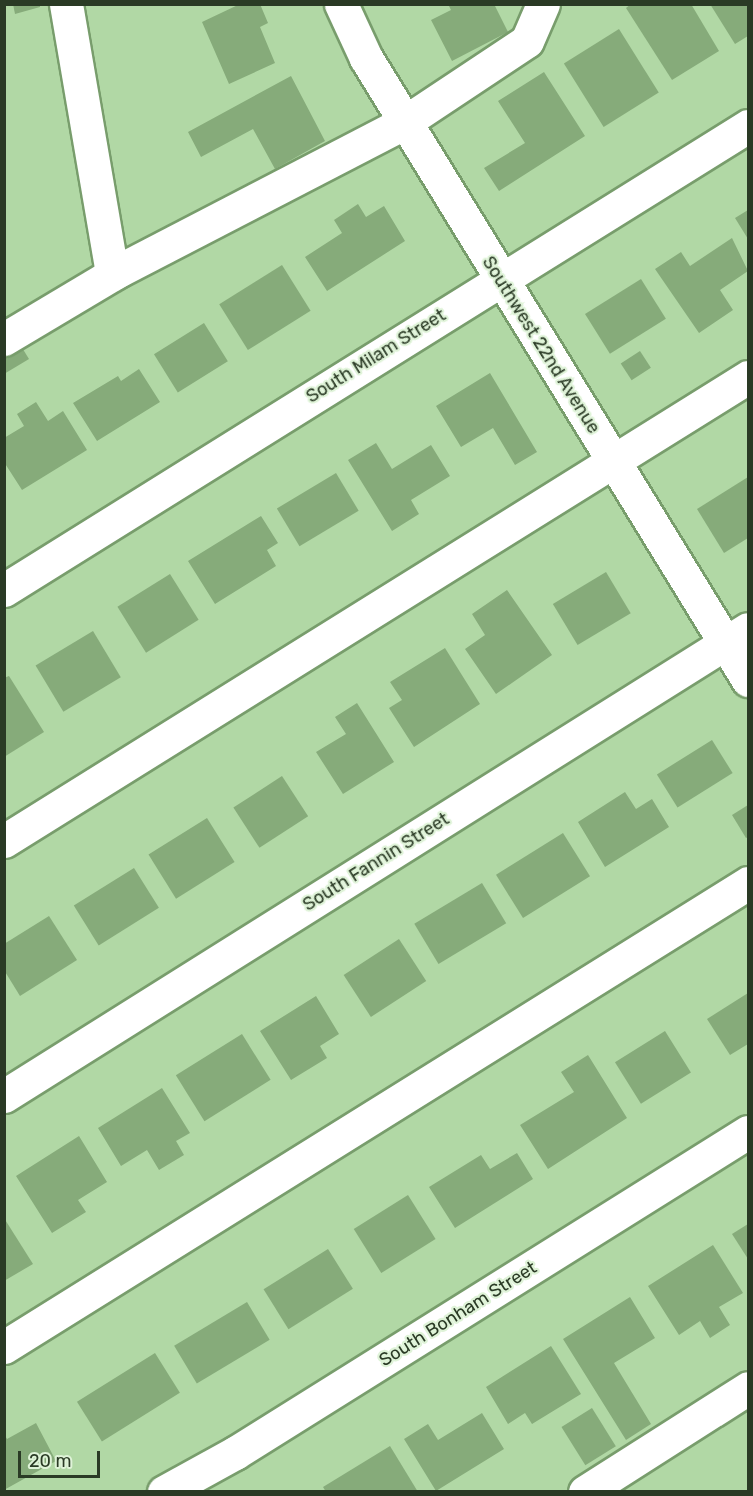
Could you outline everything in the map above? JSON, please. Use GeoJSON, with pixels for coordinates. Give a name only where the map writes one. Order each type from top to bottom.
{"type":"FeatureCollection","features":[{"type":"Feature","properties":{"kind":"street"},"geometry":{"type":"LineString","coordinates":[[66,4],[112,274]]}},
{"type":"Feature","properties":{"kind":"street","name":"Southwest 22nd Avenue"},"geometry":{"type":"LineString","coordinates":[[341,4],[405,122],[611,459],[737,636],[748,680]]}},
{"type":"Feature","properties":{"kind":"street"},"geometry":{"type":"LineString","coordinates":[[4,339],[112,274],[405,122],[527,41],[543,4]]}},
{"type":"Feature","properties":{"kind":"street","name":"South Milam Street"},"geometry":{"type":"LineString","coordinates":[[4,590],[748,126]]}},
{"type":"Feature","properties":{"kind":"street"},"geometry":{"type":"LineString","coordinates":[[4,841],[611,459],[748,377]]}},
{"type":"Feature","properties":{"kind":"street","name":"South Fannin Street"},"geometry":{"type":"LineString","coordinates":[[4,1096],[737,636]]}},
{"type":"Feature","properties":{"kind":"street"},"geometry":{"type":"LineString","coordinates":[[4,1347],[748,884]]}},
{"type":"Feature","properties":{"kind":"street","name":"South Bonham Street"},"geometry":{"type":"LineString","coordinates":[[164,1491],[236,1453],[748,1132]]}},
{"type":"Feature","properties":{"kind":"street"},"geometry":{"type":"LineString","coordinates":[[585,1491],[748,1388]]}},
{"type":"Feature","properties":{"kind":"building"},"geometry":{"type":"Polygon","coordinates":[[[13,4],[40,4],[40,7],[15,14],[13,4]]]}},
{"type":"Feature","properties":{"kind":"building"},"geometry":{"type":"Polygon","coordinates":[[[240,4],[260,4],[268,23],[260,27],[275,63],[229,84],[202,22],[240,4]]]}},
{"type":"Feature","properties":{"kind":"building"},"geometry":{"type":"Polygon","coordinates":[[[448,4],[494,4],[508,32],[452,61],[431,20],[451,10],[448,4]]]}},
{"type":"Feature","properties":{"kind":"building"},"geometry":{"type":"Polygon","coordinates":[[[631,4],[691,4],[719,51],[672,80],[626,8],[631,4]]]}},
{"type":"Feature","properties":{"kind":"building"},"geometry":{"type":"Polygon","coordinates":[[[710,4],[748,4],[748,36],[735,44],[710,4]]]}},
{"type":"Feature","properties":{"kind":"building"},"geometry":{"type":"Polygon","coordinates":[[[619,29],[659,93],[604,127],[564,63],[619,29]]]}},
{"type":"Feature","properties":{"kind":"building"},"geometry":{"type":"Polygon","coordinates":[[[544,72],[585,136],[499,191],[484,168],[525,143],[498,101],[544,72]]]}},
{"type":"Feature","properties":{"kind":"building"},"geometry":{"type":"Polygon","coordinates":[[[291,76],[325,141],[275,169],[253,129],[201,157],[188,132],[291,76]]]}},
{"type":"Feature","properties":{"kind":"building"},"geometry":{"type":"Polygon","coordinates":[[[358,204],[366,217],[384,206],[405,241],[327,291],[305,257],[342,233],[334,220],[358,204]]]}},
{"type":"Feature","properties":{"kind":"building"},"geometry":{"type":"Polygon","coordinates":[[[748,210],[748,239],[735,218],[748,210]]]}},
{"type":"Feature","properties":{"kind":"building"},"geometry":{"type":"Polygon","coordinates":[[[732,238],[748,271],[720,290],[733,310],[699,333],[655,269],[681,252],[690,266],[732,238]]]}},
{"type":"Feature","properties":{"kind":"building"},"geometry":{"type":"Polygon","coordinates":[[[282,265],[311,311],[248,350],[219,304],[282,265]]]}},
{"type":"Feature","properties":{"kind":"building"},"geometry":{"type":"Polygon","coordinates":[[[641,279],[666,319],[610,354],[585,314],[641,279]]]}},
{"type":"Feature","properties":{"kind":"building"},"geometry":{"type":"Polygon","coordinates":[[[204,323],[228,361],[178,392],[154,354],[204,323]]]}},
{"type":"Feature","properties":{"kind":"building"},"geometry":{"type":"Polygon","coordinates":[[[16,338],[29,359],[4,374],[4,345],[16,338]]]}},
{"type":"Feature","properties":{"kind":"building"},"geometry":{"type":"Polygon","coordinates":[[[640,351],[651,368],[632,380],[621,364],[640,351]]]}},
{"type":"Feature","properties":{"kind":"building"},"geometry":{"type":"Polygon","coordinates":[[[139,369],[160,402],[97,441],[73,403],[118,376],[121,381],[139,369]]]}},
{"type":"Feature","properties":{"kind":"building"},"geometry":{"type":"Polygon","coordinates":[[[490,373],[537,452],[515,465],[493,428],[461,447],[436,406],[490,373]]]}},
{"type":"Feature","properties":{"kind":"building"},"geometry":{"type":"Polygon","coordinates":[[[36,402],[48,421],[63,411],[87,450],[22,490],[4,462],[4,438],[24,426],[17,414],[36,402]]]}},
{"type":"Feature","properties":{"kind":"building"},"geometry":{"type":"Polygon","coordinates":[[[376,443],[392,469],[431,445],[450,476],[411,500],[419,514],[392,531],[348,460],[376,443]]]}},
{"type":"Feature","properties":{"kind":"building"},"geometry":{"type":"Polygon","coordinates":[[[336,473],[359,511],[300,546],[277,509],[336,473]]]}},
{"type":"Feature","properties":{"kind":"building"},"geometry":{"type":"Polygon","coordinates":[[[748,477],[748,538],[724,553],[697,509],[748,477]]]}},
{"type":"Feature","properties":{"kind":"building"},"geometry":{"type":"Polygon","coordinates":[[[261,516],[278,543],[267,550],[276,566],[215,604],[188,561],[261,516]]]}},
{"type":"Feature","properties":{"kind":"building"},"geometry":{"type":"Polygon","coordinates":[[[606,572],[631,613],[578,645],[553,604],[606,572]]]}},
{"type":"Feature","properties":{"kind":"building"},"geometry":{"type":"Polygon","coordinates":[[[170,574],[199,620],[146,653],[117,607],[170,574]]]}},
{"type":"Feature","properties":{"kind":"building"},"geometry":{"type":"Polygon","coordinates":[[[507,590],[552,655],[496,694],[465,649],[485,635],[472,614],[507,590]]]}},
{"type":"Feature","properties":{"kind":"building"},"geometry":{"type":"Polygon","coordinates":[[[93,631],[121,677],[63,712],[36,666],[93,631]]]}},
{"type":"Feature","properties":{"kind":"building"},"geometry":{"type":"Polygon","coordinates":[[[445,648],[480,704],[414,747],[389,708],[402,700],[390,682],[445,648]]]}},
{"type":"Feature","properties":{"kind":"building"},"geometry":{"type":"Polygon","coordinates":[[[9,676],[44,732],[4,757],[4,678],[9,676]]]}},
{"type":"Feature","properties":{"kind":"building"},"geometry":{"type":"Polygon","coordinates":[[[357,703],[394,762],[343,794],[316,752],[346,734],[335,717],[357,703]]]}},
{"type":"Feature","properties":{"kind":"building"},"geometry":{"type":"Polygon","coordinates":[[[712,740],[733,773],[678,808],[657,774],[712,740]]]}},
{"type":"Feature","properties":{"kind":"building"},"geometry":{"type":"Polygon","coordinates":[[[282,776],[308,816],[259,848],[233,808],[282,776]]]}},
{"type":"Feature","properties":{"kind":"building"},"geometry":{"type":"Polygon","coordinates":[[[625,792],[636,809],[652,799],[669,827],[605,867],[578,822],[625,792]]]}},
{"type":"Feature","properties":{"kind":"building"},"geometry":{"type":"Polygon","coordinates":[[[748,805],[748,837],[746,838],[732,815],[748,805]]]}},
{"type":"Feature","properties":{"kind":"building"},"geometry":{"type":"Polygon","coordinates":[[[207,818],[235,862],[176,899],[148,855],[207,818]]]}},
{"type":"Feature","properties":{"kind":"building"},"geometry":{"type":"Polygon","coordinates":[[[563,833],[590,876],[523,918],[496,875],[563,833]]]}},
{"type":"Feature","properties":{"kind":"building"},"geometry":{"type":"Polygon","coordinates":[[[134,868],[159,908],[99,945],[74,906],[134,868]]]}},
{"type":"Feature","properties":{"kind":"building"},"geometry":{"type":"Polygon","coordinates":[[[482,883],[506,923],[438,964],[414,924],[482,883]]]}},
{"type":"Feature","properties":{"kind":"building"},"geometry":{"type":"Polygon","coordinates":[[[49,916],[77,960],[20,996],[4,970],[4,944],[49,916]]]}},
{"type":"Feature","properties":{"kind":"building"},"geometry":{"type":"Polygon","coordinates":[[[399,939],[426,981],[371,1017],[344,975],[399,939]]]}},
{"type":"Feature","properties":{"kind":"building"},"geometry":{"type":"Polygon","coordinates":[[[748,993],[748,1044],[730,1055],[707,1019],[748,993]]]}},
{"type":"Feature","properties":{"kind":"building"},"geometry":{"type":"Polygon","coordinates":[[[316,996],[339,1034],[320,1046],[327,1058],[291,1080],[260,1031],[316,996]]]}},
{"type":"Feature","properties":{"kind":"building"},"geometry":{"type":"Polygon","coordinates":[[[665,1031],[691,1073],[641,1104],[615,1062],[665,1031]]]}},
{"type":"Feature","properties":{"kind":"building"},"geometry":{"type":"Polygon","coordinates":[[[242,1034],[271,1080],[204,1121],[176,1075],[242,1034]]]}},
{"type":"Feature","properties":{"kind":"building"},"geometry":{"type":"Polygon","coordinates":[[[588,1055],[627,1118],[548,1169],[520,1125],[574,1092],[561,1072],[588,1055]]]}},
{"type":"Feature","properties":{"kind":"building"},"geometry":{"type":"Polygon","coordinates":[[[162,1088],[190,1133],[176,1141],[184,1155],[159,1170],[147,1150],[121,1166],[98,1128],[162,1088]]]}},
{"type":"Feature","properties":{"kind":"building"},"geometry":{"type":"Polygon","coordinates":[[[79,1136],[107,1182],[78,1200],[86,1212],[52,1233],[16,1176],[79,1136]]]}},
{"type":"Feature","properties":{"kind":"building"},"geometry":{"type":"Polygon","coordinates":[[[517,1153],[533,1179],[455,1228],[429,1187],[481,1155],[490,1169],[517,1153]]]}},
{"type":"Feature","properties":{"kind":"building"},"geometry":{"type":"Polygon","coordinates":[[[408,1195],[436,1239],[381,1273],[354,1229],[408,1195]]]}},
{"type":"Feature","properties":{"kind":"building"},"geometry":{"type":"Polygon","coordinates":[[[4,1218],[33,1264],[4,1281],[4,1218]]]}},
{"type":"Feature","properties":{"kind":"building"},"geometry":{"type":"Polygon","coordinates":[[[748,1224],[748,1259],[732,1234],[748,1224]]]}},
{"type":"Feature","properties":{"kind":"building"},"geometry":{"type":"Polygon","coordinates":[[[713,1245],[743,1293],[719,1307],[730,1325],[710,1338],[700,1321],[679,1335],[648,1286],[713,1245]]]}},
{"type":"Feature","properties":{"kind":"building"},"geometry":{"type":"Polygon","coordinates":[[[328,1249],[353,1289],[288,1329],[264,1289],[328,1249]]]}},
{"type":"Feature","properties":{"kind":"building"},"geometry":{"type":"Polygon","coordinates":[[[630,1297],[655,1338],[614,1363],[651,1424],[626,1440],[563,1339],[630,1297]]]}},
{"type":"Feature","properties":{"kind":"building"},"geometry":{"type":"Polygon","coordinates":[[[247,1302],[270,1340],[197,1383],[174,1346],[247,1302]]]}},
{"type":"Feature","properties":{"kind":"building"},"geometry":{"type":"Polygon","coordinates":[[[551,1346],[581,1394],[532,1424],[525,1413],[508,1424],[486,1387],[551,1346]]]}},
{"type":"Feature","properties":{"kind":"building"},"geometry":{"type":"Polygon","coordinates":[[[155,1353],[180,1393],[102,1442],[77,1402],[155,1353]]]}},
{"type":"Feature","properties":{"kind":"building"},"geometry":{"type":"Polygon","coordinates":[[[592,1408],[616,1446],[585,1465],[561,1427],[592,1408]]]}},
{"type":"Feature","properties":{"kind":"building"},"geometry":{"type":"Polygon","coordinates":[[[482,1413],[504,1449],[436,1491],[404,1439],[428,1424],[438,1440],[482,1413]]]}},
{"type":"Feature","properties":{"kind":"building"},"geometry":{"type":"Polygon","coordinates":[[[36,1423],[56,1461],[4,1490],[4,1434],[7,1439],[36,1423]]]}},
{"type":"Feature","properties":{"kind":"building"},"geometry":{"type":"Polygon","coordinates":[[[390,1446],[418,1492],[326,1492],[323,1487],[390,1446]]]}}]}
